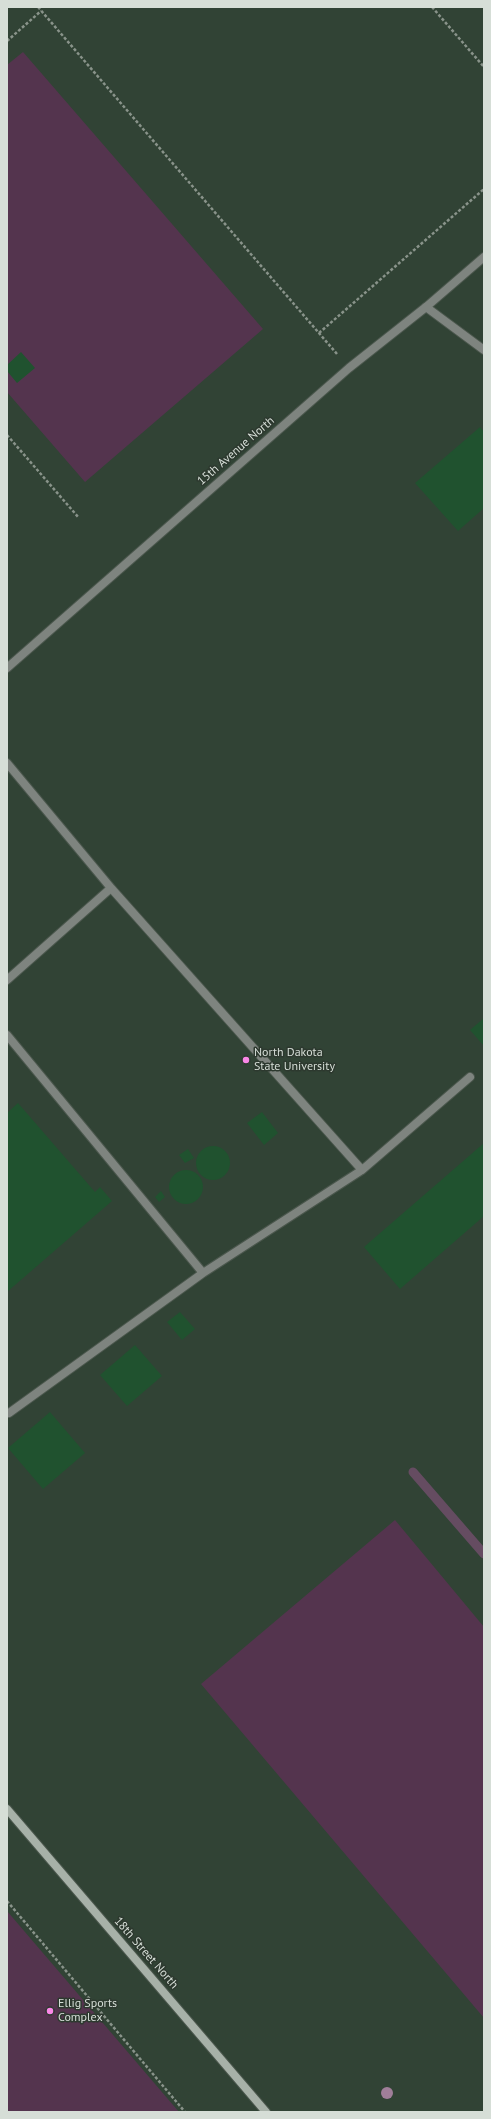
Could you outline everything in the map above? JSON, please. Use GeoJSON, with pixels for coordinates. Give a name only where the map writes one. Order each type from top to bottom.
{"type":"FeatureCollection","features":[{"type":"Feature","properties":{"kind":"street","name":"15th Avenue North"},"geometry":{"type":"LineString","coordinates":[[7,668],[349,368],[426,307],[484,257]]}},
{"type":"Feature","properties":{"kind":"street"},"geometry":{"type":"LineString","coordinates":[[426,307],[484,350]]}},
{"type":"Feature","properties":{"kind":"street"},"geometry":{"type":"LineString","coordinates":[[7,762],[111,888],[362,1170]]}},
{"type":"Feature","properties":{"kind":"street"},"geometry":{"type":"LineString","coordinates":[[7,980],[111,888]]}},
{"type":"Feature","properties":{"kind":"street"},"geometry":{"type":"LineString","coordinates":[[7,1035],[203,1273]]}},
{"type":"Feature","properties":{"kind":"street"},"geometry":{"type":"LineString","coordinates":[[9,1414],[203,1273],[362,1170],[470,1077]]}},
{"type":"Feature","properties":{"kind":"street","name":"18th Street North"},"geometry":{"type":"LineString","coordinates":[[7,1809],[266,2112]]}},
{"type":"Feature","properties":{"kind":"path"},"geometry":{"type":"LineString","coordinates":[[38,7],[349,368]]}},
{"type":"Feature","properties":{"kind":"path"},"geometry":{"type":"LineString","coordinates":[[432,7],[484,67]]}},
{"type":"Feature","properties":{"kind":"path"},"geometry":{"type":"LineString","coordinates":[[7,41],[41,11]]}},
{"type":"Feature","properties":{"kind":"path"},"geometry":{"type":"LineString","coordinates":[[319,333],[484,189]]}},
{"type":"Feature","properties":{"kind":"path"},"geometry":{"type":"LineString","coordinates":[[7,435],[78,518]]}},
{"type":"Feature","properties":{"kind":"path"},"geometry":{"type":"LineString","coordinates":[[7,1901],[185,2112]]}},
{"type":"Feature","properties":{"kind":"shaded area","name":"North Dakota State University"},"geometry":{"type":"Polygon","coordinates":[[[7,7],[484,7],[484,2112],[7,2112],[7,7]]]}},
{"type":"Feature","properties":{"kind":"shaded area"},"geometry":{"type":"Polygon","coordinates":[[[23,52],[263,329],[85,482],[7,392],[7,65],[23,52]]]}},
{"type":"Feature","properties":{"kind":"shaded area"},"geometry":{"type":"Polygon","coordinates":[[[395,1520],[484,1627],[484,2018],[201,1684],[395,1520]]]}},
{"type":"Feature","properties":{"kind":"shaded area","name":"Ellig Sports Complex"},"geometry":{"type":"Polygon","coordinates":[[[7,1911],[179,2112],[7,2112],[7,1911]]]}},
{"type":"Feature","properties":{"kind":"building"},"geometry":{"type":"Polygon","coordinates":[[[21,352],[35,368],[17,383],[7,371],[7,365],[21,352]]]}},
{"type":"Feature","properties":{"kind":"building"},"geometry":{"type":"Polygon","coordinates":[[[480,427],[484,432],[484,508],[458,531],[415,483],[480,427]]]}},
{"type":"Feature","properties":{"kind":"building"},"geometry":{"type":"Polygon","coordinates":[[[484,1018],[484,1046],[470,1030],[484,1018]]]}},
{"type":"Feature","properties":{"kind":"building"},"geometry":{"type":"Polygon","coordinates":[[[18,1103],[95,1192],[100,1187],[112,1201],[7,1292],[7,1113],[18,1103]]]}},
{"type":"Feature","properties":{"kind":"building"},"geometry":{"type":"Polygon","coordinates":[[[262,1112],[278,1133],[264,1145],[247,1123],[262,1112]]]}},
{"type":"Feature","properties":{"kind":"building"},"geometry":{"type":"Polygon","coordinates":[[[484,1143],[484,1216],[400,1289],[364,1247],[484,1143]]]}},
{"type":"Feature","properties":{"kind":"building"},"geometry":{"type":"Polygon","coordinates":[[[216,1146],[225,1151],[229,1156],[229,1170],[225,1175],[220,1179],[210,1180],[206,1179],[197,1170],[196,1160],[197,1156],[206,1147],[216,1146]]]}},
{"type":"Feature","properties":{"kind":"building"},"geometry":{"type":"Polygon","coordinates":[[[188,1149],[194,1158],[185,1163],[179,1155],[188,1149]]]}},
{"type":"Feature","properties":{"kind":"building"},"geometry":{"type":"Polygon","coordinates":[[[189,1170],[198,1175],[202,1180],[202,1194],[198,1199],[193,1203],[183,1204],[179,1203],[170,1194],[169,1184],[170,1180],[179,1171],[189,1170]]]}},
{"type":"Feature","properties":{"kind":"building"},"geometry":{"type":"Polygon","coordinates":[[[161,1191],[165,1197],[159,1202],[155,1197],[161,1191]]]}},
{"type":"Feature","properties":{"kind":"building"},"geometry":{"type":"Polygon","coordinates":[[[180,1312],[195,1329],[182,1340],[167,1322],[180,1312]]]}},
{"type":"Feature","properties":{"kind":"building"},"geometry":{"type":"Polygon","coordinates":[[[135,1345],[162,1376],[127,1406],[100,1375],[135,1345]]]}},
{"type":"Feature","properties":{"kind":"building"},"geometry":{"type":"Polygon","coordinates":[[[50,1412],[85,1453],[43,1489],[8,1448],[50,1412]]]}},
{"type":"Feature","properties":{"kind":"waterway"},"geometry":{"type":"LineString","coordinates":[[413,1472],[484,1554]]}},
{"type":"Feature","properties":{"kind":"place","name":"North Dakota State University"},"geometry":{"type":"Point","coordinates":[246,1060]}},
{"type":"Feature","properties":{"kind":"place","name":"Ellig Sports Complex"},"geometry":{"type":"Point","coordinates":[50,2011]}}]}
